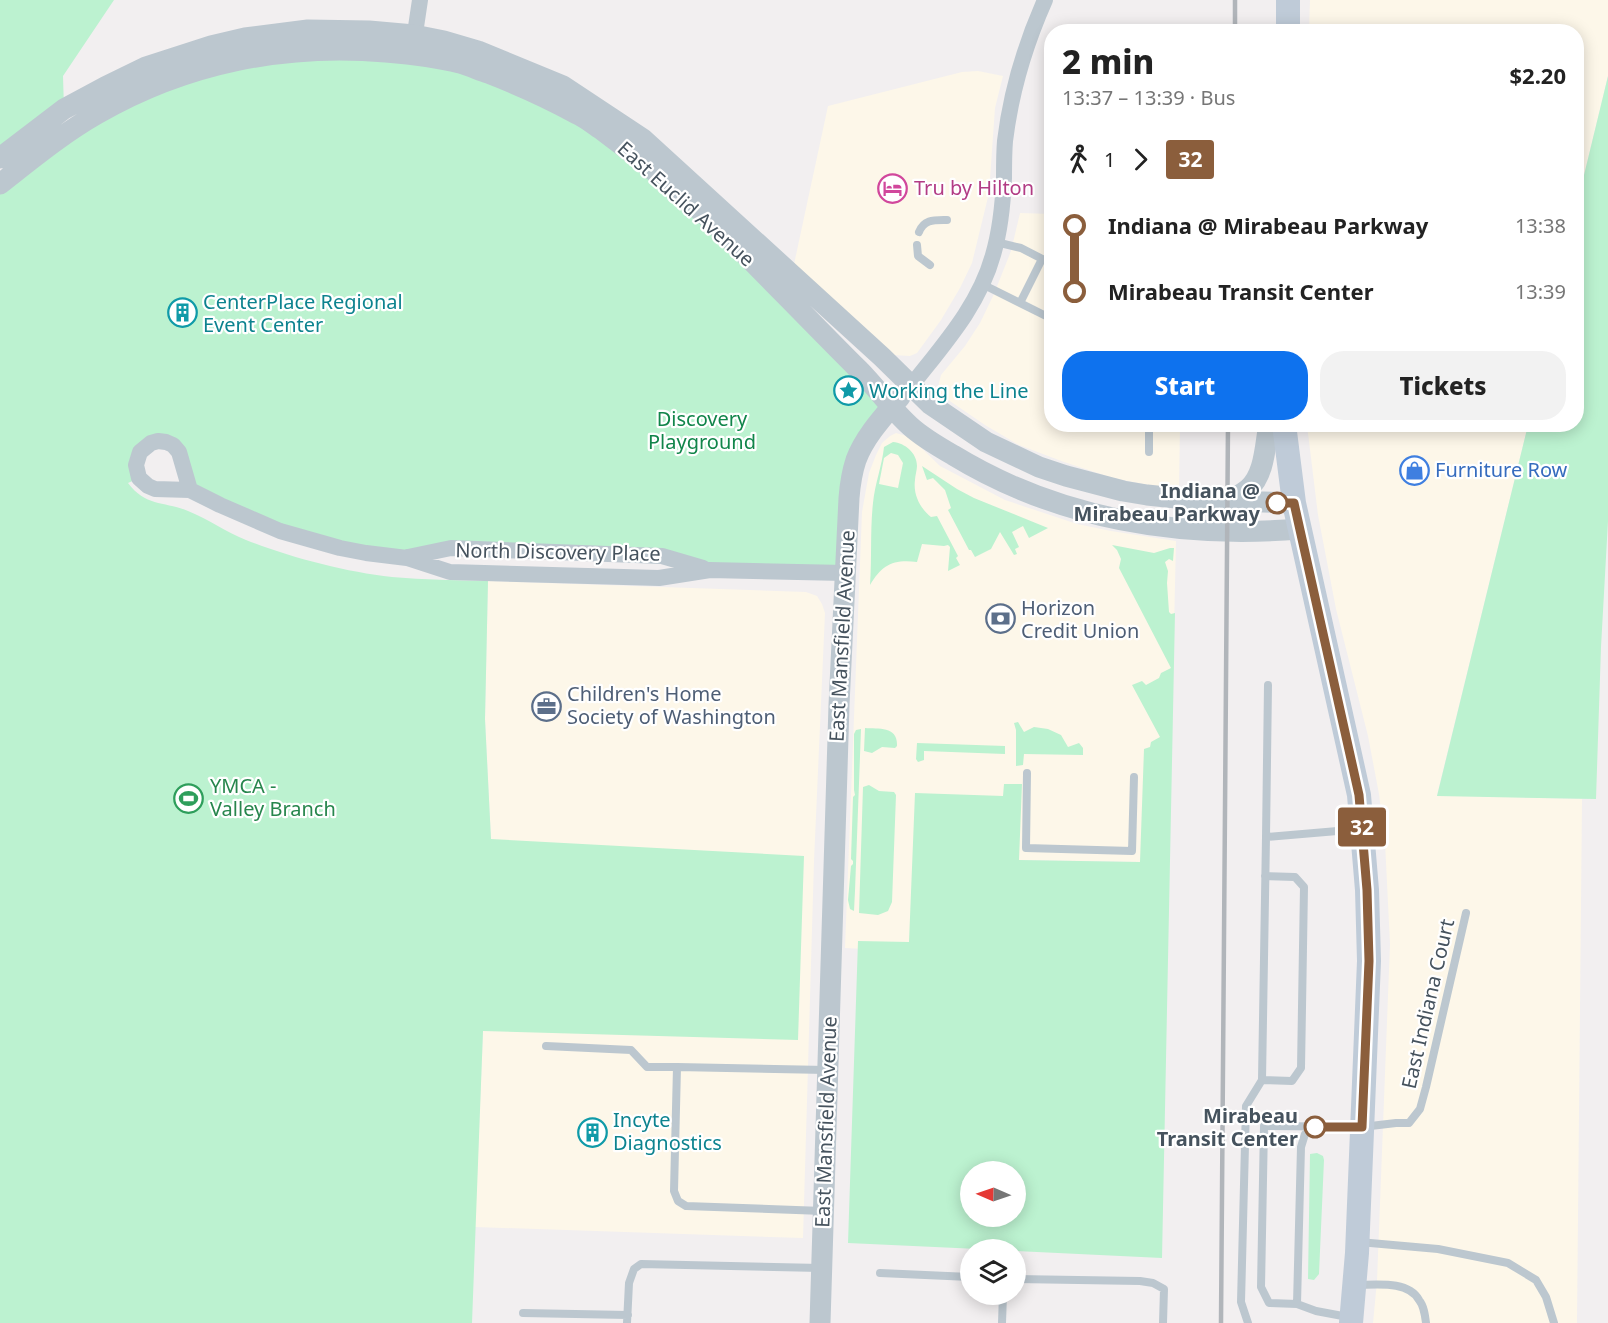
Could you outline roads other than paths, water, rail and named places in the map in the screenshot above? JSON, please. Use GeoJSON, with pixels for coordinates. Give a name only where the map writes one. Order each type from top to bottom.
{"type":"FeatureCollection","features":[{"type":"Feature","properties":{"kind":"main road"},"geometry":{"type":"LineString","coordinates":[[1288,0],[1288,24]]}},
{"type":"Feature","properties":{"kind":"main road"},"geometry":{"type":"LineString","coordinates":[[1285,432],[1294,503],[1359,795],[1367,890],[1369,961],[1355,1285],[1351,1320]]}},
{"type":"Feature","properties":{"kind":"street"},"geometry":{"type":"LineString","coordinates":[[413,45],[420,0]]}},
{"type":"Feature","properties":{"kind":"street","name":"East Mansfield Avenue"},"geometry":{"type":"LineString","coordinates":[[820,1323],[837,744],[852,473],[863,446],[958,326],[977,298],[996,242],[1001,213],[1005,142],[1011,101],[1021,63],[1045,0]]}},
{"type":"Feature","properties":{"kind":"street","name":"East Euclid Avenue"},"geometry":{"type":"LineString","coordinates":[[0,158],[64,109],[146,67],[176,56],[245,38],[308,30],[369,31],[413,45],[521,86],[580,115],[637,155],[715,224],[868,379],[911,427],[986,474],[1091,513],[1142,524],[1184,530],[1265,532],[1300,529]]}},
{"type":"Feature","properties":{"kind":"street","name":"East Euclid Avenue"},"geometry":{"type":"LineString","coordinates":[[0,184],[57,139],[99,113],[134,95],[204,68],[233,60],[297,51],[413,45],[478,51],[563,86],[643,139],[882,357],[930,404],[978,437],[1038,467],[1066,477],[1123,491],[1227,502],[1294,503]]}},
{"type":"Feature","properties":{"kind":"street"},"geometry":{"type":"LineString","coordinates":[[1227,502],[1250,488],[1257,478],[1268,432]]}},
{"type":"Feature","properties":{"kind":"street","name":"North Discovery Place"},"geometry":{"type":"LineString","coordinates":[[190,490],[261,524],[290,534],[349,550],[407,558],[450,572],[660,578],[710,570],[845,573]]}},
{"type":"Feature","properties":{"kind":"street","name":"North Discovery Place"},"geometry":{"type":"LineString","coordinates":[[407,558],[451,548],[662,556],[710,570]]}},
{"type":"Feature","properties":{"kind":"lane"},"geometry":{"type":"LineString","coordinates":[[920,232],[922,225],[927,221],[947,220]]}},
{"type":"Feature","properties":{"kind":"lane"},"geometry":{"type":"LineString","coordinates":[[996,242],[1021,248],[1042,259],[1020,303]]}},
{"type":"Feature","properties":{"kind":"lane"},"geometry":{"type":"LineString","coordinates":[[917,245],[918,256],[930,265]]}},
{"type":"Feature","properties":{"kind":"lane"},"geometry":{"type":"LineString","coordinates":[[982,284],[1044,315]]}},
{"type":"Feature","properties":{"kind":"lane"},"geometry":{"type":"LineString","coordinates":[[1149,432],[1149,452]]}},
{"type":"Feature","properties":{"kind":"lane"},"geometry":{"type":"LineString","coordinates":[[1248,1323],[1241,1302],[1246,1106],[1262,1080],[1269,685]]}},
{"type":"Feature","properties":{"kind":"lane"},"geometry":{"type":"LineString","coordinates":[[1027,773],[1026,848],[1132,851],[1134,777]]}},
{"type":"Feature","properties":{"kind":"lane"},"geometry":{"type":"LineString","coordinates":[[1266,837],[1362,829]]}},
{"type":"Feature","properties":{"kind":"lane"},"geometry":{"type":"LineString","coordinates":[[1262,1080],[1292,1081],[1301,1068],[1304,910],[1304,887],[1295,877],[1265,876]]}},
{"type":"Feature","properties":{"kind":"lane","name":"East Indiana Court"},"geometry":{"type":"LineString","coordinates":[[1297,1304],[1269,1303],[1261,1287],[1264,1126],[1362,1127],[1409,1123],[1420,1109],[1466,913]]}},
{"type":"Feature","properties":{"kind":"lane"},"geometry":{"type":"LineString","coordinates":[[546,1046],[631,1050],[647,1067],[828,1070]]}},
{"type":"Feature","properties":{"kind":"lane"},"geometry":{"type":"LineString","coordinates":[[678,1067],[674,1191],[678,1201],[686,1206],[824,1211]]}},
{"type":"Feature","properties":{"kind":"lane"},"geometry":{"type":"LineString","coordinates":[[1315,1127],[1305,1134],[1301,1147],[1297,1304],[1351,1320]]}},
{"type":"Feature","properties":{"kind":"lane"},"geometry":{"type":"LineString","coordinates":[[1357,1242],[1438,1249],[1508,1263],[1536,1280],[1546,1297],[1554,1323]]}},
{"type":"Feature","properties":{"kind":"lane"},"geometry":{"type":"LineString","coordinates":[[523,1313],[628,1319],[629,1283],[634,1269],[641,1264],[822,1268]]}},
{"type":"Feature","properties":{"kind":"lane"},"geometry":{"type":"LineString","coordinates":[[880,1273],[960,1277]]}},
{"type":"Feature","properties":{"kind":"lane"},"geometry":{"type":"LineString","coordinates":[[1026,1279],[1153,1283],[1164,1289],[1163,1323]]}},
{"type":"Feature","properties":{"kind":"lane"},"geometry":{"type":"LineString","coordinates":[[1355,1285],[1393,1285],[1412,1292],[1419,1300],[1426,1323]]}},
{"type":"Feature","properties":{"kind":"lane"},"geometry":{"type":"LineString","coordinates":[[1002,1323],[1003,1305]]}},
{"type":"Feature","properties":{"kind":"railway"},"geometry":{"type":"LineString","coordinates":[[1235,0],[1235,24]]}},
{"type":"Feature","properties":{"kind":"railway"},"geometry":{"type":"LineString","coordinates":[[1221,1323],[1228,432]]}},
{"type":"Feature","properties":{"kind":"place","name":"Tru by Hilton"},"geometry":{"type":"Point","coordinates":[893,188]}},
{"type":"Feature","properties":{"kind":"place","name":"CenterPlace Regional Event Center"},"geometry":{"type":"Point","coordinates":[182,313]}},
{"type":"Feature","properties":{"kind":"place","name":"Working the Line"},"geometry":{"type":"Point","coordinates":[848,391]}},
{"type":"Feature","properties":{"kind":"place","name":"Furniture Row"},"geometry":{"type":"Point","coordinates":[1414,470]}},
{"type":"Feature","properties":{"kind":"place","name":"Indiana @ Mirabeau Parkway"},"geometry":{"type":"Point","coordinates":[1277,503]}},
{"type":"Feature","properties":{"kind":"place","name":"Horizon Credit Union"},"geometry":{"type":"Point","coordinates":[1000,619]}},
{"type":"Feature","properties":{"kind":"place","name":"Children's Home Society of Washington"},"geometry":{"type":"Point","coordinates":[546,706]}},
{"type":"Feature","properties":{"kind":"place","name":"YMCA - Valley Branch"},"geometry":{"type":"Point","coordinates":[189,798]}},
{"type":"Feature","properties":{"kind":"place","name":"Mirabeau Transit Center"},"geometry":{"type":"Point","coordinates":[1315,1127]}},
{"type":"Feature","properties":{"kind":"place","name":"Incyte Diagnostics"},"geometry":{"type":"Point","coordinates":[592,1132]}},
{"type":"Feature","properties":{"kind":"park label","name":"Discovery Playground"},"geometry":{"type":"Point","coordinates":[702,430]}}]}
